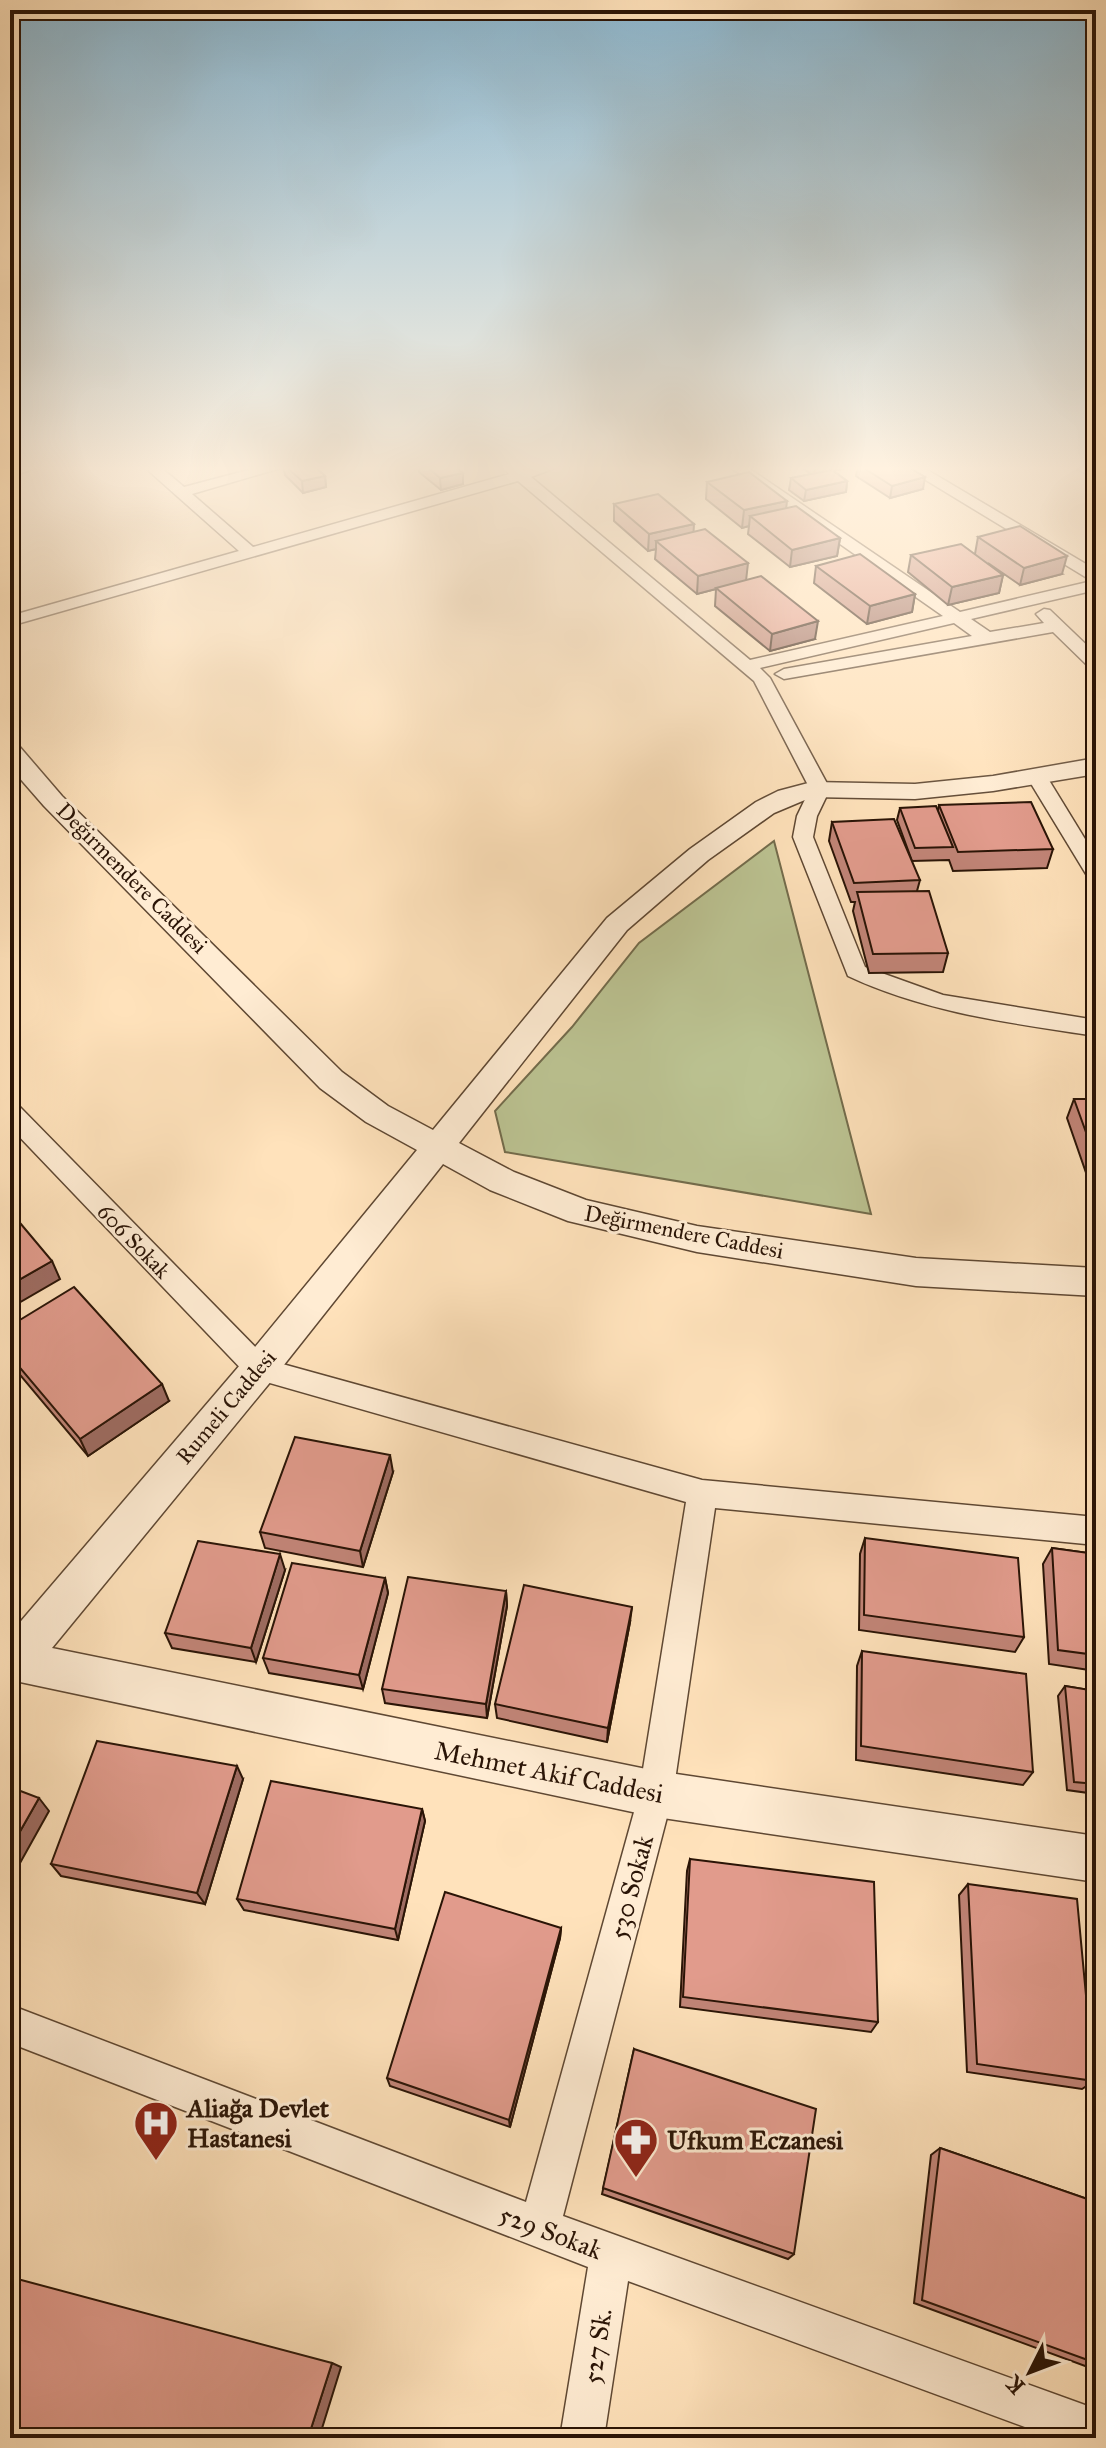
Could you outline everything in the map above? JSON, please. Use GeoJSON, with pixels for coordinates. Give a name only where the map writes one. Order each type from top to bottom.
{"type":"FeatureCollection","features":[{"type":"Feature","properties":{"kind":"street"},"geometry":{"type":"LineString","coordinates":[[10,621],[158,579]]}},
{"type":"Feature","properties":{"kind":"street"},"geometry":{"type":"LineString","coordinates":[[644,579],[754,672],[820,789],[807,816],[803,837],[856,971],[885,986],[917,997],[1096,1028]]}},
{"type":"Feature","properties":{"kind":"street"},"geometry":{"type":"LineString","coordinates":[[903,579],[987,638]]}},
{"type":"Feature","properties":{"kind":"street"},"geometry":{"type":"LineString","coordinates":[[754,672],[956,615],[1096,585]]}},
{"type":"Feature","properties":{"kind":"street"},"geometry":{"type":"LineString","coordinates":[[1030,601],[1096,664]]}},
{"type":"Feature","properties":{"kind":"street"},"geometry":{"type":"LineString","coordinates":[[754,672],[1056,626]]}},
{"type":"Feature","properties":{"kind":"street","name":"Değirmendere Caddesi"},"geometry":{"type":"LineString","coordinates":[[10,751],[53,801],[331,1080],[377,1114],[502,1181],[580,1212],[697,1239],[916,1272],[1096,1282]]}},
{"type":"Feature","properties":{"kind":"street","name":"Rumeli Caddesi"},"geometry":{"type":"LineString","coordinates":[[12,1660],[259,1369],[617,924],[680,871],[744,823],[789,795],[820,789],[890,793],[1037,777],[1096,766]]}},
{"type":"Feature","properties":{"kind":"street"},"geometry":{"type":"LineString","coordinates":[[1037,777],[1096,874]]}},
{"type":"Feature","properties":{"kind":"street","name":"606 Sokak"},"geometry":{"type":"LineString","coordinates":[[10,1112],[259,1369]]}},
{"type":"Feature","properties":{"kind":"street"},"geometry":{"type":"LineString","coordinates":[[259,1369],[702,1493],[1096,1531]]}},
{"type":"Feature","properties":{"kind":"street","name":"530 Sokak"},"geometry":{"type":"LineString","coordinates":[[539,2228],[656,1794],[702,1493]]}},
{"type":"Feature","properties":{"kind":"street","name":"Mehmet Akif Caddesi"},"geometry":{"type":"LineString","coordinates":[[12,1660],[656,1794],[1096,1859]]}},
{"type":"Feature","properties":{"kind":"street","name":"529 Sokak"},"geometry":{"type":"LineString","coordinates":[[10,2024],[611,2255],[1096,2431]]}},
{"type":"Feature","properties":{"kind":"street","name":"527 Sk."},"geometry":{"type":"LineString","coordinates":[[582,2438],[611,2255]]}},
{"type":"Feature","properties":{"kind":"green space"},"geometry":{"type":"Polygon","coordinates":[[[774,841],[871,1214],[505,1152],[495,1111],[572,1027],[639,943],[774,841]]]}},
{"type":"Feature","properties":{"kind":"building"},"geometry":{"type":"Polygon","coordinates":[[[749,579],[765,579],[818,621],[772,634],[716,588],[749,579]]]}},
{"type":"Feature","properties":{"kind":"building"},"geometry":{"type":"Polygon","coordinates":[[[834,579],[895,579],[915,594],[870,606],[834,579]]]}},
{"type":"Feature","properties":{"kind":"building"},"geometry":{"type":"Polygon","coordinates":[[[942,579],[985,579],[952,587],[942,579]]]}},
{"type":"Feature","properties":{"kind":"building"},"geometry":{"type":"Polygon","coordinates":[[[1031,802],[1053,849],[958,852],[939,805],[1031,802]]]}},
{"type":"Feature","properties":{"kind":"building"},"geometry":{"type":"Polygon","coordinates":[[[936,806],[953,847],[915,848],[900,808],[936,806]]]}},
{"type":"Feature","properties":{"kind":"building"},"geometry":{"type":"Polygon","coordinates":[[[894,819],[920,880],[854,883],[832,822],[894,819]]]}},
{"type":"Feature","properties":{"kind":"building"},"geometry":{"type":"Polygon","coordinates":[[[929,891],[948,953],[873,954],[857,892],[929,891]]]}},
{"type":"Feature","properties":{"kind":"building"},"geometry":{"type":"Polygon","coordinates":[[[1074,1099],[1096,1099],[1096,1160],[1074,1099]]]}},
{"type":"Feature","properties":{"kind":"building"},"geometry":{"type":"Polygon","coordinates":[[[10,1211],[52,1261],[10,1285],[10,1211]]]}},
{"type":"Feature","properties":{"kind":"building"},"geometry":{"type":"Polygon","coordinates":[[[74,1287],[162,1384],[80,1439],[10,1356],[10,1326],[74,1287]]]}},
{"type":"Feature","properties":{"kind":"building"},"geometry":{"type":"Polygon","coordinates":[[[295,1437],[390,1455],[360,1551],[260,1532],[295,1437]]]}},
{"type":"Feature","properties":{"kind":"building"},"geometry":{"type":"Polygon","coordinates":[[[865,1538],[1018,1558],[1024,1637],[864,1615],[865,1538]]]}},
{"type":"Feature","properties":{"kind":"building"},"geometry":{"type":"Polygon","coordinates":[[[198,1541],[280,1554],[251,1648],[165,1633],[198,1541]]]}},
{"type":"Feature","properties":{"kind":"building"},"geometry":{"type":"Polygon","coordinates":[[[1052,1548],[1096,1554],[1096,1655],[1058,1650],[1052,1548]]]}},
{"type":"Feature","properties":{"kind":"building"},"geometry":{"type":"Polygon","coordinates":[[[292,1563],[385,1578],[359,1675],[263,1658],[292,1563]]]}},
{"type":"Feature","properties":{"kind":"building"},"geometry":{"type":"Polygon","coordinates":[[[408,1577],[506,1591],[486,1704],[382,1689],[408,1577]]]}},
{"type":"Feature","properties":{"kind":"building"},"geometry":{"type":"Polygon","coordinates":[[[524,1585],[632,1607],[608,1728],[495,1704],[524,1585]]]}},
{"type":"Feature","properties":{"kind":"building"},"geometry":{"type":"Polygon","coordinates":[[[862,1651],[1026,1674],[1033,1772],[861,1746],[862,1651]]]}},
{"type":"Feature","properties":{"kind":"building"},"geometry":{"type":"Polygon","coordinates":[[[1065,1686],[1096,1691],[1096,1784],[1074,1782],[1065,1686]]]}},
{"type":"Feature","properties":{"kind":"building"},"geometry":{"type":"Polygon","coordinates":[[[97,1741],[237,1766],[197,1893],[51,1864],[97,1741]]]}},
{"type":"Feature","properties":{"kind":"building"},"geometry":{"type":"Polygon","coordinates":[[[271,1781],[422,1809],[395,1929],[237,1899],[271,1781]]]}},
{"type":"Feature","properties":{"kind":"building"},"geometry":{"type":"Polygon","coordinates":[[[10,1787],[39,1798],[10,1849],[10,1787]]]}},
{"type":"Feature","properties":{"kind":"building"},"geometry":{"type":"Polygon","coordinates":[[[690,1859],[874,1882],[878,2022],[683,1997],[690,1859]]]}},
{"type":"Feature","properties":{"kind":"building"},"geometry":{"type":"Polygon","coordinates":[[[968,1884],[1077,1899],[1094,2081],[977,2064],[968,1884]]]}},
{"type":"Feature","properties":{"kind":"building"},"geometry":{"type":"Polygon","coordinates":[[[445,1892],[561,1928],[509,2120],[387,2078],[445,1892]]]}},
{"type":"Feature","properties":{"kind":"building"},"geometry":{"type":"Polygon","coordinates":[[[634,2049],[816,2109],[794,2254],[603,2188],[634,2049]]]}},
{"type":"Feature","properties":{"kind":"building"},"geometry":{"type":"Polygon","coordinates":[[[940,2148],[1096,2202],[1096,2363],[922,2300],[940,2148]]]}},
{"type":"Feature","properties":{"kind":"building"},"geometry":{"type":"Polygon","coordinates":[[[10,2277],[332,2363],[308,2438],[10,2438],[10,2277]]]}},
{"type":"Feature","properties":{"kind":"place","name":"Aliağa Devlet Hastanesi"},"geometry":{"type":"Point","coordinates":[156,2162]}},
{"type":"Feature","properties":{"kind":"place","name":"Ufkum Eczanesi"},"geometry":{"type":"Point","coordinates":[636,2179]}}]}
